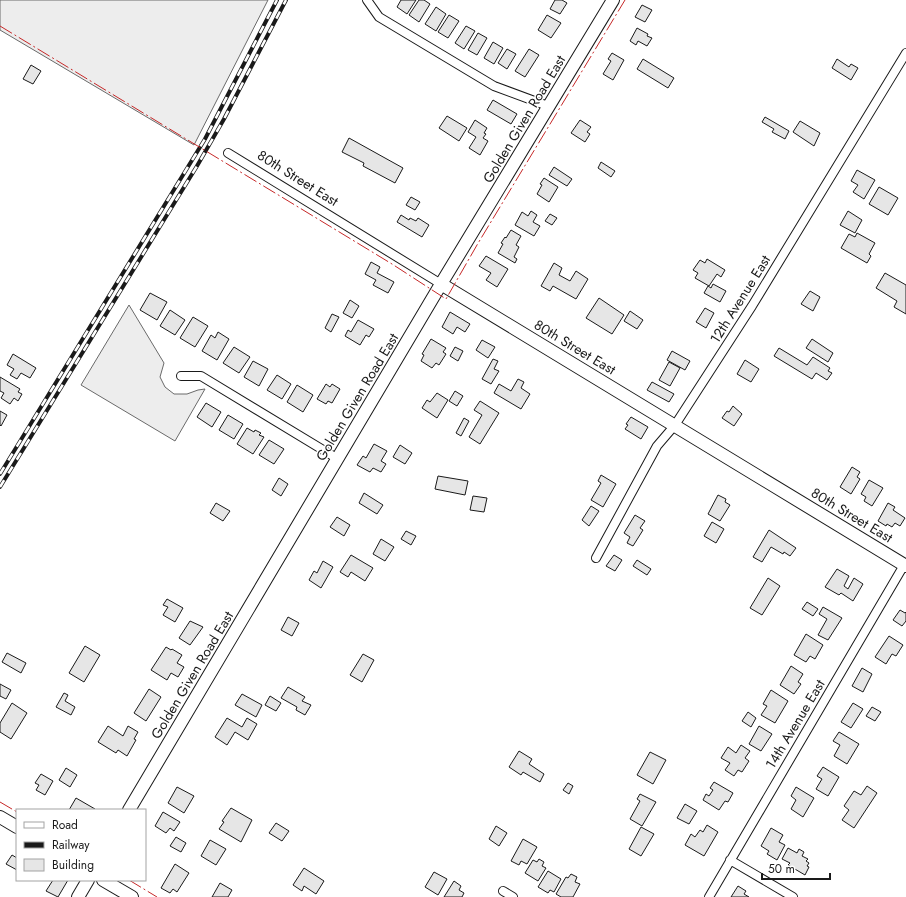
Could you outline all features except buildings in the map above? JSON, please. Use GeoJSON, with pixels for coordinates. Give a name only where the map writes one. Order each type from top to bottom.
{"type":"FeatureCollection","features":[{"type":"Feature","properties":{"kind":"street"},"geometry":{"type":"LineString","coordinates":[[367,0],[380,17],[494,86],[548,106]]}},
{"type":"Feature","properties":{"kind":"street","name":"Golden Given Road East"},"geometry":{"type":"LineString","coordinates":[[130,809],[441,284],[613,0]]}},
{"type":"Feature","properties":{"kind":"street","name":"12th Avenue East"},"geometry":{"type":"LineString","coordinates":[[596,558],[657,446],[675,425],[752,306],[906,53]]}},
{"type":"Feature","properties":{"kind":"street","name":"80th Street East"},"geometry":{"type":"LineString","coordinates":[[228,153],[905,565]]}},
{"type":"Feature","properties":{"kind":"street"},"geometry":{"type":"LineString","coordinates":[[181,376],[201,376],[338,459]]}},
{"type":"Feature","properties":{"kind":"street","name":"14th Avenue East"},"geometry":{"type":"LineString","coordinates":[[709,897],[905,565]]}},
{"type":"Feature","properties":{"kind":"street"},"geometry":{"type":"LineString","coordinates":[[0,817],[16,826]]}},
{"type":"Feature","properties":{"kind":"street"},"geometry":{"type":"LineString","coordinates":[[730,860],[793,897]]}},
{"type":"Feature","properties":{"kind":"street"},"geometry":{"type":"LineString","coordinates":[[78,897],[87,881]]}},
{"type":"Feature","properties":{"kind":"street"},"geometry":{"type":"LineString","coordinates":[[105,881],[132,897]]}},
{"type":"Feature","properties":{"kind":"street"},"geometry":{"type":"LineString","coordinates":[[503,891],[513,897]]}},
{"type":"Feature","properties":{"kind":"shaded area"},"geometry":{"type":"Polygon","coordinates":[[[0,0],[268,0],[194,145],[0,30],[0,0]]]}},
{"type":"Feature","properties":{"kind":"shaded area"},"geometry":{"type":"Polygon","coordinates":[[[129,305],[164,363],[160,377],[165,387],[174,394],[187,394],[205,389],[175,441],[81,385],[129,305]]]}},
{"type":"Feature","properties":{"kind":"railway"},"geometry":{"type":"LineString","coordinates":[[0,474],[205,139],[277,0]]}},
{"type":"Feature","properties":{"kind":"railway"},"geometry":{"type":"LineString","coordinates":[[0,487],[197,166],[224,119],[286,0]]}},
{"type":"Feature","properties":{"kind":"power"},"geometry":{"type":"LineString","coordinates":[[0,26],[392,264],[446,299],[625,0]]}},
{"type":"Feature","properties":{"kind":"power"},"geometry":{"type":"LineString","coordinates":[[0,802],[16,811]]}},
{"type":"Feature","properties":{"kind":"power"},"geometry":{"type":"LineString","coordinates":[[131,881],[157,897]]}}]}
